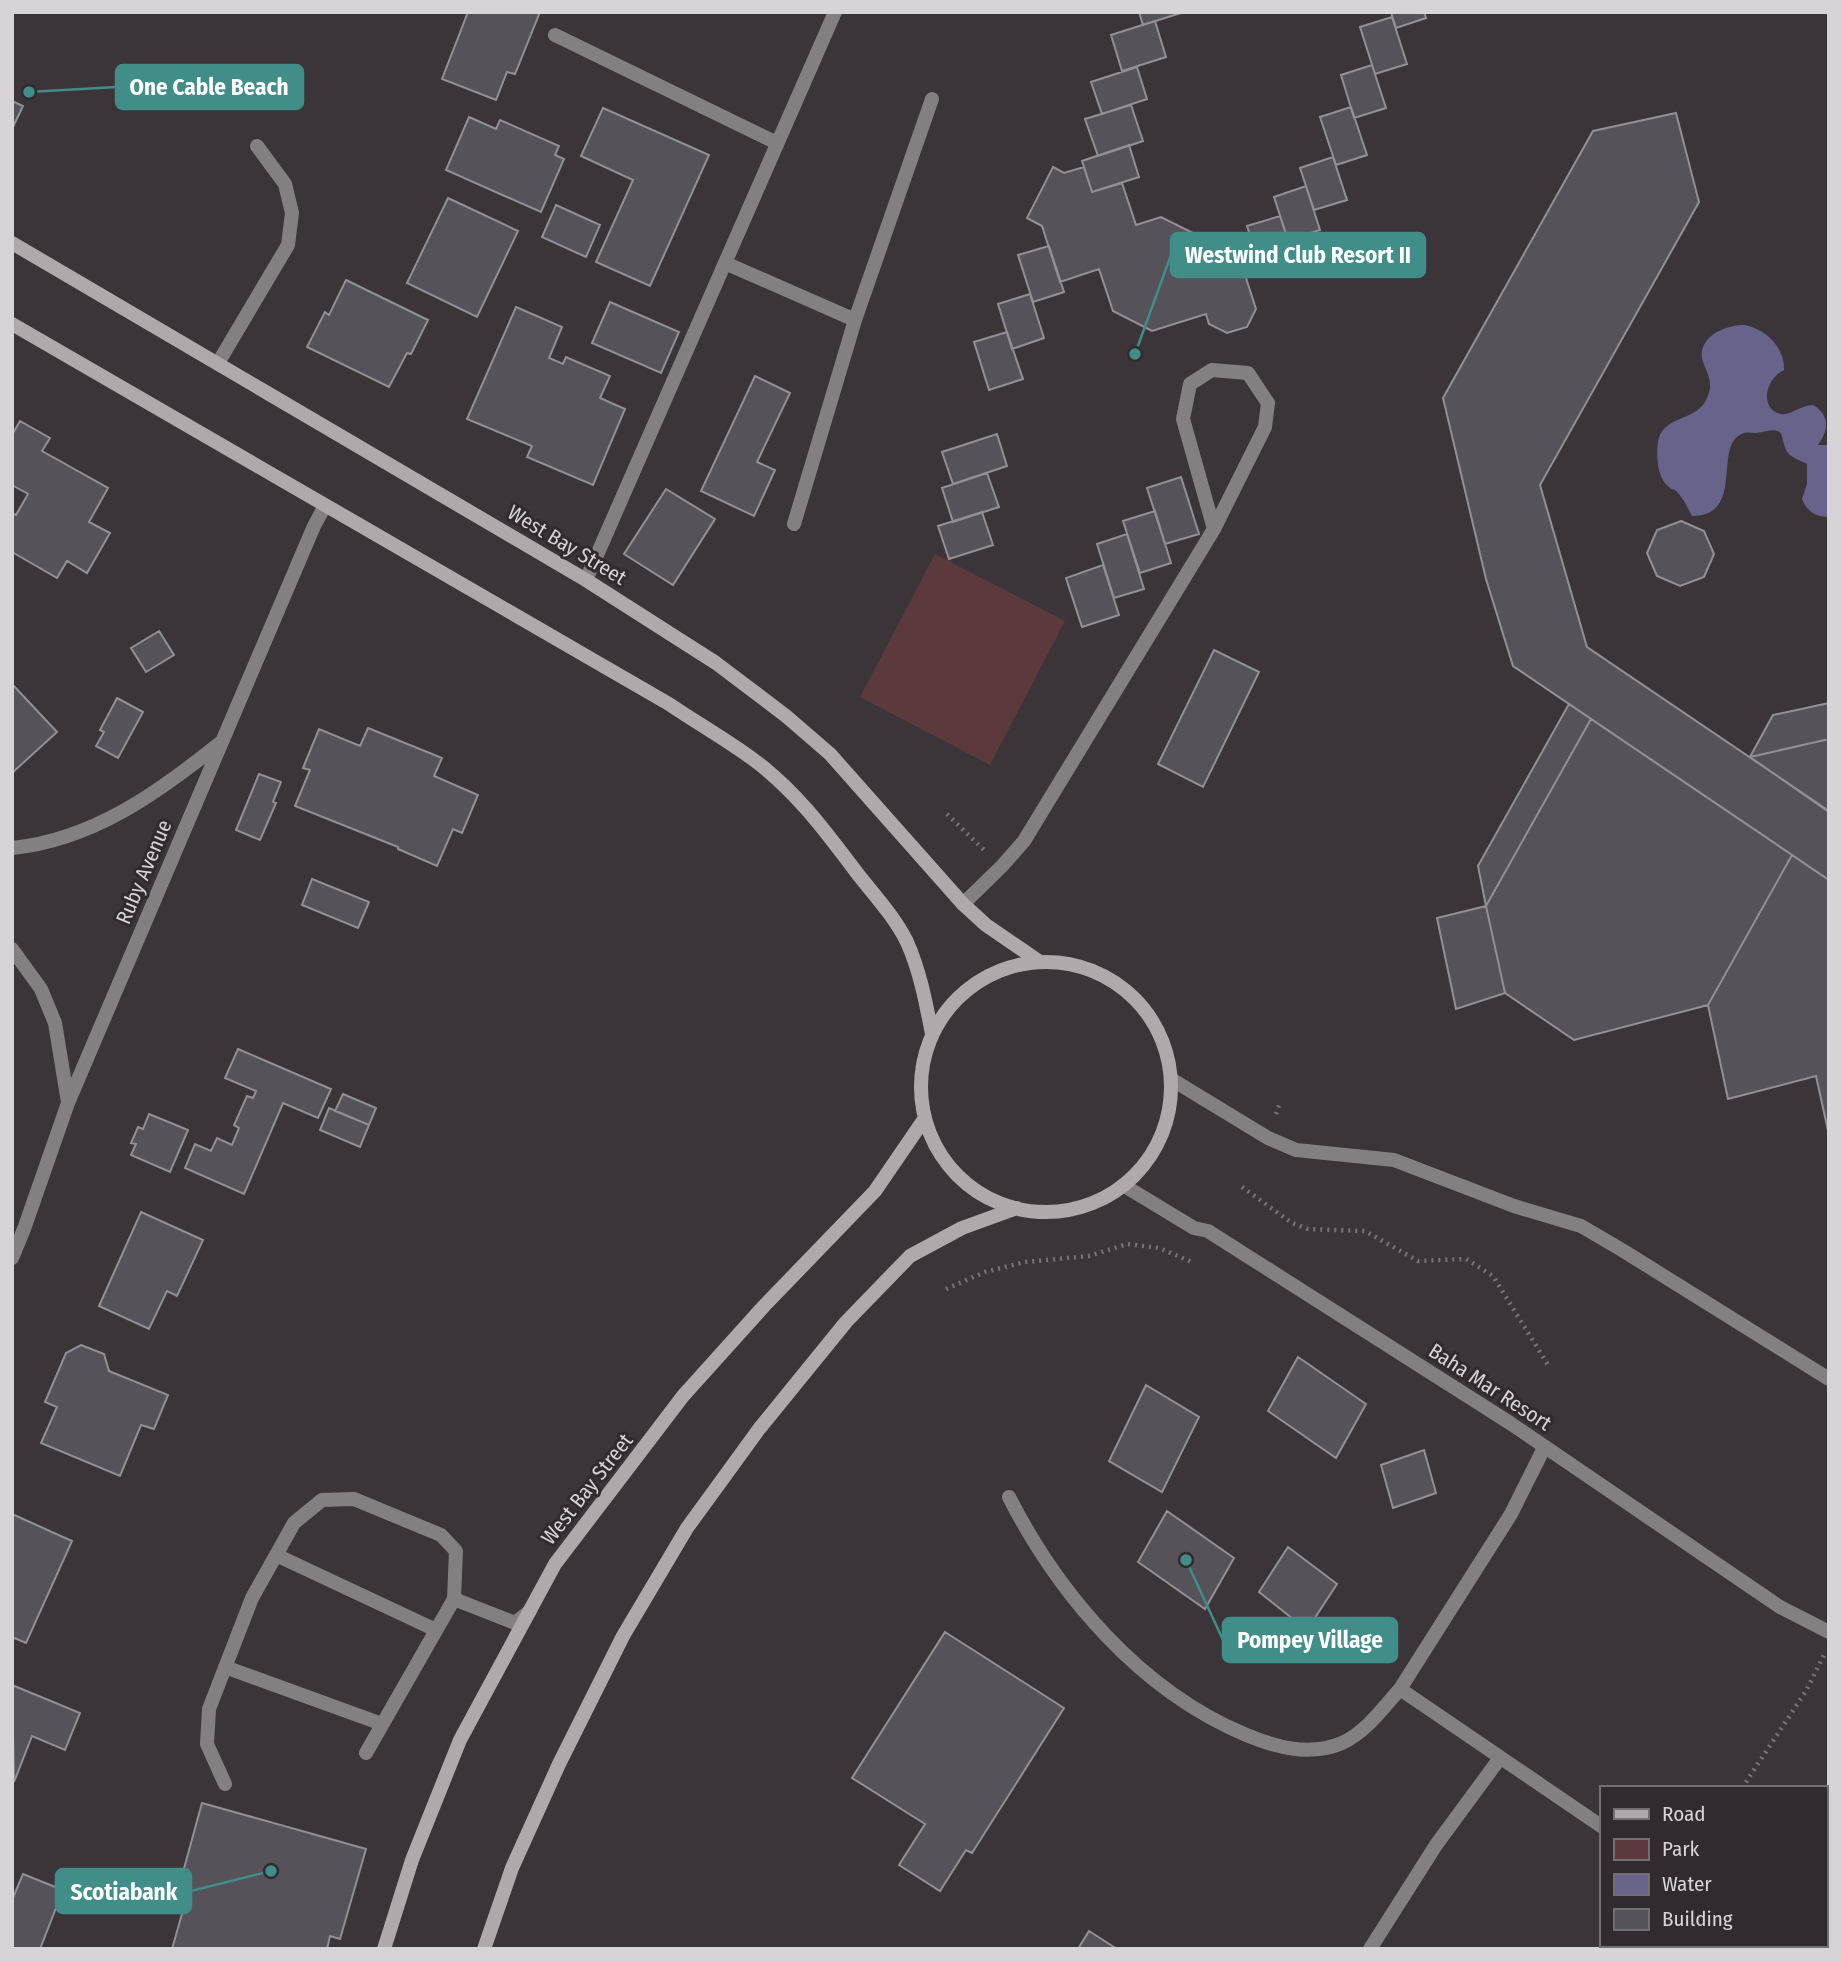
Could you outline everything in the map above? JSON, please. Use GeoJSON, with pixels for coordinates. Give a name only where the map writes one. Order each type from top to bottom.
{"type":"FeatureCollection","features":[{"type":"Feature","properties":{"kind":"main road","name":"West Bay Street"},"geometry":{"type":"LineString","coordinates":[[12,243],[586,580],[716,663],[830,754],[964,904],[986,925],[1040,962]]}},
{"type":"Feature","properties":{"kind":"main road"},"geometry":{"type":"LineString","coordinates":[[12,324],[669,704],[755,760],[822,826],[887,909],[907,943],[921,981],[932,1034]]}},
{"type":"Feature","properties":{"kind":"main road"},"geometry":{"type":"LineString","coordinates":[[1040,962],[1064,963],[1110,979],[1146,1012],[1159,1032],[1167,1055],[1171,1099],[1160,1138],[1138,1172],[1123,1185],[1080,1207],[1049,1211],[1017,1208],[991,1199],[968,1185],[949,1166],[934,1143],[925,1118],[921,1075],[932,1034],[948,1009],[970,988],[1010,967],[1040,962]]}},
{"type":"Feature","properties":{"kind":"main road","name":"West Bay Street"},"geometry":{"type":"LineString","coordinates":[[384,1949],[412,1860],[460,1740],[555,1564],[683,1396],[764,1306],[875,1191],[925,1118]]}},
{"type":"Feature","properties":{"kind":"main road"},"geometry":{"type":"LineString","coordinates":[[484,1949],[512,1868],[559,1764],[623,1636],[687,1528],[759,1429],[846,1322],[910,1256],[962,1228],[1017,1208]]}},
{"type":"Feature","properties":{"kind":"street"},"geometry":{"type":"LineString","coordinates":[[586,580],[835,12]]}},
{"type":"Feature","properties":{"kind":"street"},"geometry":{"type":"LineString","coordinates":[[555,35],[778,144]]}},
{"type":"Feature","properties":{"kind":"street"},"geometry":{"type":"LineString","coordinates":[[794,524],[855,320],[932,99]]}},
{"type":"Feature","properties":{"kind":"street"},"geometry":{"type":"LineString","coordinates":[[218,363],[288,245],[292,212],[285,184],[257,146]]}},
{"type":"Feature","properties":{"kind":"street"},"geometry":{"type":"LineString","coordinates":[[725,263],[855,320]]}},
{"type":"Feature","properties":{"kind":"street"},"geometry":{"type":"LineString","coordinates":[[964,904],[1024,841],[1214,529],[1265,427],[1268,403],[1248,373],[1212,370],[1190,384],[1184,419],[1214,529]]}},
{"type":"Feature","properties":{"kind":"street","name":"Ruby Avenue"},"geometry":{"type":"LineString","coordinates":[[12,1258],[68,1104],[314,526],[325,506]]}},
{"type":"Feature","properties":{"kind":"street"},"geometry":{"type":"LineString","coordinates":[[12,848],[33,846],[81,831],[124,812],[172,781],[223,741]]}},
{"type":"Feature","properties":{"kind":"street"},"geometry":{"type":"LineString","coordinates":[[12,949],[41,989],[55,1023],[68,1104]]}},
{"type":"Feature","properties":{"kind":"street"},"geometry":{"type":"LineString","coordinates":[[1171,1079],[1268,1138],[1296,1150],[1394,1160],[1514,1206],[1581,1226],[1829,1379]]}},
{"type":"Feature","properties":{"kind":"street","name":"Baha Mar Resort"},"geometry":{"type":"LineString","coordinates":[[1123,1185],[1194,1228],[1208,1231],[1510,1423],[1780,1607],[1829,1632]]}},
{"type":"Feature","properties":{"kind":"street"},"geometry":{"type":"LineString","coordinates":[[12,1239],[24,1229]]}},
{"type":"Feature","properties":{"kind":"street"},"geometry":{"type":"LineString","coordinates":[[1009,1497],[1026,1532],[1049,1566],[1101,1629],[1171,1693],[1209,1718],[1265,1743],[1308,1751],[1324,1748],[1354,1736],[1400,1689],[1511,1514],[1544,1448]]}},
{"type":"Feature","properties":{"kind":"street"},"geometry":{"type":"LineString","coordinates":[[225,1784],[207,1744],[209,1709],[252,1598],[294,1523],[323,1500],[354,1499],[441,1535],[456,1551],[454,1599],[366,1753]]}},
{"type":"Feature","properties":{"kind":"street"},"geometry":{"type":"LineString","coordinates":[[276,1555],[436,1630]]}},
{"type":"Feature","properties":{"kind":"street"},"geometry":{"type":"LineString","coordinates":[[454,1599],[515,1623],[531,1610]]}},
{"type":"Feature","properties":{"kind":"street"},"geometry":{"type":"LineString","coordinates":[[225,1667],[382,1724]]}},
{"type":"Feature","properties":{"kind":"street"},"geometry":{"type":"LineString","coordinates":[[1400,1689],[1600,1825]]}},
{"type":"Feature","properties":{"kind":"street"},"geometry":{"type":"LineString","coordinates":[[1370,1949],[1436,1845],[1500,1758]]}},
{"type":"Feature","properties":{"kind":"path"},"geometry":{"type":"LineString","coordinates":[[947,814],[1002,866]]}},
{"type":"Feature","properties":{"kind":"path"},"geometry":{"type":"LineString","coordinates":[[1242,1187],[1292,1223],[1308,1229],[1365,1231],[1418,1261],[1466,1259],[1493,1276],[1548,1365]]}},
{"type":"Feature","properties":{"kind":"path"},"geometry":{"type":"LineString","coordinates":[[946,1289],[985,1272],[1025,1262],[1089,1256],[1127,1244],[1159,1248],[1192,1262]]}},
{"type":"Feature","properties":{"kind":"path"},"geometry":{"type":"LineString","coordinates":[[1743,1786],[1806,1691],[1829,1644]]}},
{"type":"Feature","properties":{"kind":"green space"},"geometry":{"type":"Polygon","coordinates":[[[935,554],[1065,621],[990,765],[860,697],[935,554]]]}},
{"type":"Feature","properties":{"kind":"water"},"geometry":{"type":"Polygon","coordinates":[[[1745,325],[1767,335],[1781,354],[1784,370],[1772,380],[1767,394],[1767,400],[1774,411],[1784,414],[1813,405],[1823,413],[1826,428],[1818,445],[1829,445],[1829,517],[1816,514],[1804,503],[1802,499],[1807,484],[1807,464],[1788,453],[1781,433],[1775,430],[1744,433],[1735,439],[1730,450],[1724,492],[1719,504],[1709,513],[1692,516],[1680,495],[1662,478],[1657,454],[1661,434],[1665,427],[1700,408],[1709,394],[1709,380],[1702,357],[1704,344],[1719,331],[1745,325]]]}},
{"type":"Feature","properties":{"kind":"building"},"geometry":{"type":"Polygon","coordinates":[[[468,12],[540,12],[515,74],[507,72],[496,100],[442,79],[468,12]]]}},
{"type":"Feature","properties":{"kind":"building"},"geometry":{"type":"Polygon","coordinates":[[[1139,12],[1184,12],[1143,25],[1139,12]]]}},
{"type":"Feature","properties":{"kind":"building"},"geometry":{"type":"Polygon","coordinates":[[[1391,12],[1424,12],[1426,18],[1396,28],[1391,12]]]}},
{"type":"Feature","properties":{"kind":"building"},"geometry":{"type":"Polygon","coordinates":[[[1392,17],[1407,64],[1375,74],[1360,27],[1392,17]]]}},
{"type":"Feature","properties":{"kind":"building"},"geometry":{"type":"Polygon","coordinates":[[[1155,21],[1166,57],[1122,71],[1111,35],[1155,21]]]}},
{"type":"Feature","properties":{"kind":"building"},"geometry":{"type":"Polygon","coordinates":[[[1372,65],[1386,108],[1354,118],[1341,75],[1372,65]]]}},
{"type":"Feature","properties":{"kind":"building"},"geometry":{"type":"Polygon","coordinates":[[[1137,67],[1147,99],[1102,114],[1091,82],[1137,67]]]}},
{"type":"Feature","properties":{"kind":"building"},"geometry":{"type":"Polygon","coordinates":[[[12,101],[23,106],[12,129],[12,101]]]}},
{"type":"Feature","properties":{"kind":"building"},"geometry":{"type":"Polygon","coordinates":[[[1131,105],[1143,141],[1098,156],[1085,119],[1131,105]]]}},
{"type":"Feature","properties":{"kind":"building"},"geometry":{"type":"Polygon","coordinates":[[[1351,107],[1367,155],[1336,165],[1320,117],[1351,107]]]}},
{"type":"Feature","properties":{"kind":"building"},"geometry":{"type":"Polygon","coordinates":[[[603,108],[709,155],[650,286],[596,262],[633,180],[581,156],[603,108]]]}},
{"type":"Feature","properties":{"kind":"building"},"geometry":{"type":"Polygon","coordinates":[[[1676,113],[1699,202],[1540,485],[1587,647],[1829,811],[1829,880],[1513,666],[1486,579],[1443,398],[1593,131],[1676,113]]]}},
{"type":"Feature","properties":{"kind":"building"},"geometry":{"type":"Polygon","coordinates":[[[469,117],[496,129],[500,120],[559,146],[555,155],[564,159],[541,212],[446,170],[469,117]]]}},
{"type":"Feature","properties":{"kind":"building"},"geometry":{"type":"Polygon","coordinates":[[[1129,145],[1139,177],[1092,192],[1082,161],[1129,145]]]}},
{"type":"Feature","properties":{"kind":"building"},"geometry":{"type":"Polygon","coordinates":[[[1333,157],[1347,200],[1314,210],[1300,168],[1333,157]]]}},
{"type":"Feature","properties":{"kind":"building"},"geometry":{"type":"Polygon","coordinates":[[[1053,167],[1064,173],[1084,167],[1092,192],[1122,183],[1136,225],[1161,217],[1201,237],[1209,262],[1254,247],[1261,270],[1245,275],[1256,309],[1247,327],[1227,333],[1209,324],[1206,314],[1152,331],[1113,311],[1099,269],[1060,282],[1042,226],[1027,218],[1053,167]]]}},
{"type":"Feature","properties":{"kind":"building"},"geometry":{"type":"Polygon","coordinates":[[[1306,186],[1320,230],[1288,240],[1274,197],[1306,186]]]}},
{"type":"Feature","properties":{"kind":"building"},"geometry":{"type":"Polygon","coordinates":[[[448,198],[518,231],[477,317],[407,283],[448,198]]]}},
{"type":"Feature","properties":{"kind":"building"},"geometry":{"type":"Polygon","coordinates":[[[556,205],[600,225],[586,257],[542,237],[556,205]]]}},
{"type":"Feature","properties":{"kind":"building"},"geometry":{"type":"Polygon","coordinates":[[[1280,216],[1294,259],[1261,270],[1247,226],[1280,216]]]}},
{"type":"Feature","properties":{"kind":"building"},"geometry":{"type":"Polygon","coordinates":[[[1049,246],[1064,292],[1033,302],[1018,255],[1049,246]]]}},
{"type":"Feature","properties":{"kind":"building"},"geometry":{"type":"Polygon","coordinates":[[[346,280],[428,320],[411,354],[407,353],[389,387],[307,347],[325,312],[329,315],[346,280]]]}},
{"type":"Feature","properties":{"kind":"building"},"geometry":{"type":"Polygon","coordinates":[[[1030,294],[1044,338],[1012,349],[998,304],[1030,294]]]}},
{"type":"Feature","properties":{"kind":"building"},"geometry":{"type":"Polygon","coordinates":[[[610,302],[679,332],[661,373],[592,343],[610,302]]]}},
{"type":"Feature","properties":{"kind":"building"},"geometry":{"type":"Polygon","coordinates":[[[516,307],[562,327],[549,358],[563,364],[566,357],[610,376],[600,398],[625,409],[593,485],[527,457],[532,446],[467,419],[516,307]]]}},
{"type":"Feature","properties":{"kind":"building"},"geometry":{"type":"Polygon","coordinates":[[[1007,332],[1023,379],[989,390],[974,342],[1007,332]]]}},
{"type":"Feature","properties":{"kind":"building"},"geometry":{"type":"Polygon","coordinates":[[[755,376],[790,393],[757,462],[775,470],[754,516],[701,491],[755,376]]]}},
{"type":"Feature","properties":{"kind":"building"},"geometry":{"type":"Polygon","coordinates":[[[20,421],[50,438],[42,451],[108,488],[89,522],[110,533],[87,573],[67,561],[57,578],[12,552],[12,513],[16,515],[28,494],[12,485],[12,435],[20,421]]]}},
{"type":"Feature","properties":{"kind":"building"},"geometry":{"type":"Polygon","coordinates":[[[997,434],[1007,466],[953,484],[942,452],[997,434]]]}},
{"type":"Feature","properties":{"kind":"building"},"geometry":{"type":"Polygon","coordinates":[[[987,473],[999,507],[953,522],[942,488],[987,473]]]}},
{"type":"Feature","properties":{"kind":"building"},"geometry":{"type":"Polygon","coordinates":[[[1181,477],[1199,534],[1165,544],[1147,488],[1181,477]]]}},
{"type":"Feature","properties":{"kind":"building"},"geometry":{"type":"Polygon","coordinates":[[[666,489],[715,519],[673,585],[624,554],[666,489]]]}},
{"type":"Feature","properties":{"kind":"building"},"geometry":{"type":"Polygon","coordinates":[[[1155,511],[1171,563],[1140,573],[1123,521],[1155,511]]]}},
{"type":"Feature","properties":{"kind":"building"},"geometry":{"type":"Polygon","coordinates":[[[982,512],[993,545],[949,559],[938,526],[982,512]]]}},
{"type":"Feature","properties":{"kind":"building"},"geometry":{"type":"Polygon","coordinates":[[[1681,521],[1704,531],[1714,554],[1704,577],[1680,586],[1657,576],[1647,553],[1657,530],[1681,521]]]}},
{"type":"Feature","properties":{"kind":"building"},"geometry":{"type":"Polygon","coordinates":[[[1127,534],[1144,589],[1114,598],[1097,544],[1127,534]]]}},
{"type":"Feature","properties":{"kind":"building"},"geometry":{"type":"Polygon","coordinates":[[[1103,565],[1119,615],[1082,627],[1066,578],[1103,565]]]}},
{"type":"Feature","properties":{"kind":"building"},"geometry":{"type":"Polygon","coordinates":[[[159,631],[174,655],[146,672],[131,648],[159,631]]]}},
{"type":"Feature","properties":{"kind":"building"},"geometry":{"type":"Polygon","coordinates":[[[1214,650],[1259,672],[1203,787],[1158,764],[1214,650]]]}},
{"type":"Feature","properties":{"kind":"building"},"geometry":{"type":"Polygon","coordinates":[[[12,684],[57,732],[12,773],[12,684]]]}},
{"type":"Feature","properties":{"kind":"building"},"geometry":{"type":"Polygon","coordinates":[[[117,698],[143,712],[118,758],[96,746],[104,732],[100,730],[117,698]]]}},
{"type":"Feature","properties":{"kind":"building"},"geometry":{"type":"Polygon","coordinates":[[[1829,703],[1829,812],[1750,757],[1773,715],[1829,703]]]}},
{"type":"Feature","properties":{"kind":"building"},"geometry":{"type":"Polygon","coordinates":[[[1569,704],[1829,880],[1829,1135],[1816,1076],[1728,1099],[1708,1005],[1574,1040],[1505,993],[1456,1009],[1437,918],[1486,906],[1478,866],[1569,704]]]}},
{"type":"Feature","properties":{"kind":"building"},"geometry":{"type":"Polygon","coordinates":[[[1591,719],[1792,855],[1708,1005],[1574,1040],[1505,993],[1486,906],[1591,719]]]}},
{"type":"Feature","properties":{"kind":"building"},"geometry":{"type":"Polygon","coordinates":[[[368,728],[442,758],[434,776],[478,795],[462,833],[453,829],[437,866],[398,847],[295,806],[310,770],[303,768],[319,729],[360,746],[368,728]]]}},
{"type":"Feature","properties":{"kind":"building"},"geometry":{"type":"Polygon","coordinates":[[[1829,739],[1829,812],[1750,757],[1829,739]]]}},
{"type":"Feature","properties":{"kind":"building"},"geometry":{"type":"Polygon","coordinates":[[[259,774],[281,782],[273,802],[276,803],[260,840],[236,830],[259,774]]]}},
{"type":"Feature","properties":{"kind":"building"},"geometry":{"type":"Polygon","coordinates":[[[312,879],[369,902],[358,928],[302,905],[312,879]]]}},
{"type":"Feature","properties":{"kind":"building"},"geometry":{"type":"Polygon","coordinates":[[[238,1049],[331,1089],[318,1118],[283,1103],[244,1194],[185,1168],[195,1144],[211,1151],[217,1138],[232,1145],[239,1128],[234,1125],[247,1096],[253,1098],[256,1091],[225,1078],[238,1049]]]}},
{"type":"Feature","properties":{"kind":"building"},"geometry":{"type":"Polygon","coordinates":[[[343,1094],[376,1108],[369,1125],[335,1111],[343,1094]]]}},
{"type":"Feature","properties":{"kind":"building"},"geometry":{"type":"Polygon","coordinates":[[[329,1108],[369,1125],[360,1147],[320,1130],[329,1108]]]}},
{"type":"Feature","properties":{"kind":"building"},"geometry":{"type":"Polygon","coordinates":[[[149,1114],[188,1130],[170,1172],[131,1155],[136,1144],[131,1143],[138,1127],[143,1129],[149,1114]]]}},
{"type":"Feature","properties":{"kind":"building"},"geometry":{"type":"Polygon","coordinates":[[[141,1212],[203,1240],[177,1296],[167,1291],[149,1329],[99,1306],[141,1212]]]}},
{"type":"Feature","properties":{"kind":"building"},"geometry":{"type":"Polygon","coordinates":[[[81,1345],[104,1354],[109,1371],[168,1395],[154,1429],[141,1425],[120,1476],[41,1443],[57,1407],[45,1402],[66,1353],[81,1345]]]}},
{"type":"Feature","properties":{"kind":"building"},"geometry":{"type":"Polygon","coordinates":[[[1298,1357],[1366,1404],[1336,1458],[1268,1411],[1298,1357]]]}},
{"type":"Feature","properties":{"kind":"building"},"geometry":{"type":"Polygon","coordinates":[[[1146,1385],[1199,1417],[1162,1492],[1109,1461],[1146,1385]]]}},
{"type":"Feature","properties":{"kind":"building"},"geometry":{"type":"Polygon","coordinates":[[[1424,1450],[1436,1493],[1393,1508],[1381,1465],[1424,1450]]]}},
{"type":"Feature","properties":{"kind":"building"},"geometry":{"type":"Polygon","coordinates":[[[1167,1511],[1234,1558],[1205,1609],[1138,1562],[1167,1511]]]}},
{"type":"Feature","properties":{"kind":"building"},"geometry":{"type":"Polygon","coordinates":[[[12,1514],[72,1541],[26,1643],[12,1637],[12,1514]]]}},
{"type":"Feature","properties":{"kind":"building"},"geometry":{"type":"Polygon","coordinates":[[[1288,1547],[1337,1584],[1307,1630],[1259,1592],[1288,1547]]]}},
{"type":"Feature","properties":{"kind":"building"},"geometry":{"type":"Polygon","coordinates":[[[945,1632],[1064,1708],[972,1853],[966,1850],[940,1891],[899,1865],[925,1824],[852,1778],[945,1632]]]}},
{"type":"Feature","properties":{"kind":"building"},"geometry":{"type":"Polygon","coordinates":[[[12,1685],[80,1713],[65,1750],[32,1736],[14,1782],[12,1685]]]}},
{"type":"Feature","properties":{"kind":"building"},"geometry":{"type":"Polygon","coordinates":[[[202,1803],[366,1849],[340,1939],[330,1936],[327,1949],[172,1949],[187,1896],[177,1894],[202,1803]]]}},
{"type":"Feature","properties":{"kind":"building"},"geometry":{"type":"Polygon","coordinates":[[[23,1874],[63,1890],[40,1949],[12,1949],[12,1900],[23,1874]]]}},
{"type":"Feature","properties":{"kind":"building"},"geometry":{"type":"Polygon","coordinates":[[[1089,1931],[1117,1949],[1078,1949],[1089,1931]]]}},
{"type":"Feature","properties":{"kind":"place","name":"One Cable Beach"},"geometry":{"type":"Point","coordinates":[29,92]}},
{"type":"Feature","properties":{"kind":"place","name":"Westwind Club Resort II"},"geometry":{"type":"Point","coordinates":[1135,354]}},
{"type":"Feature","properties":{"kind":"place","name":"Pompey Village"},"geometry":{"type":"Point","coordinates":[1186,1560]}},
{"type":"Feature","properties":{"kind":"place","name":"Scotiabank"},"geometry":{"type":"Point","coordinates":[271,1871]}}]}
